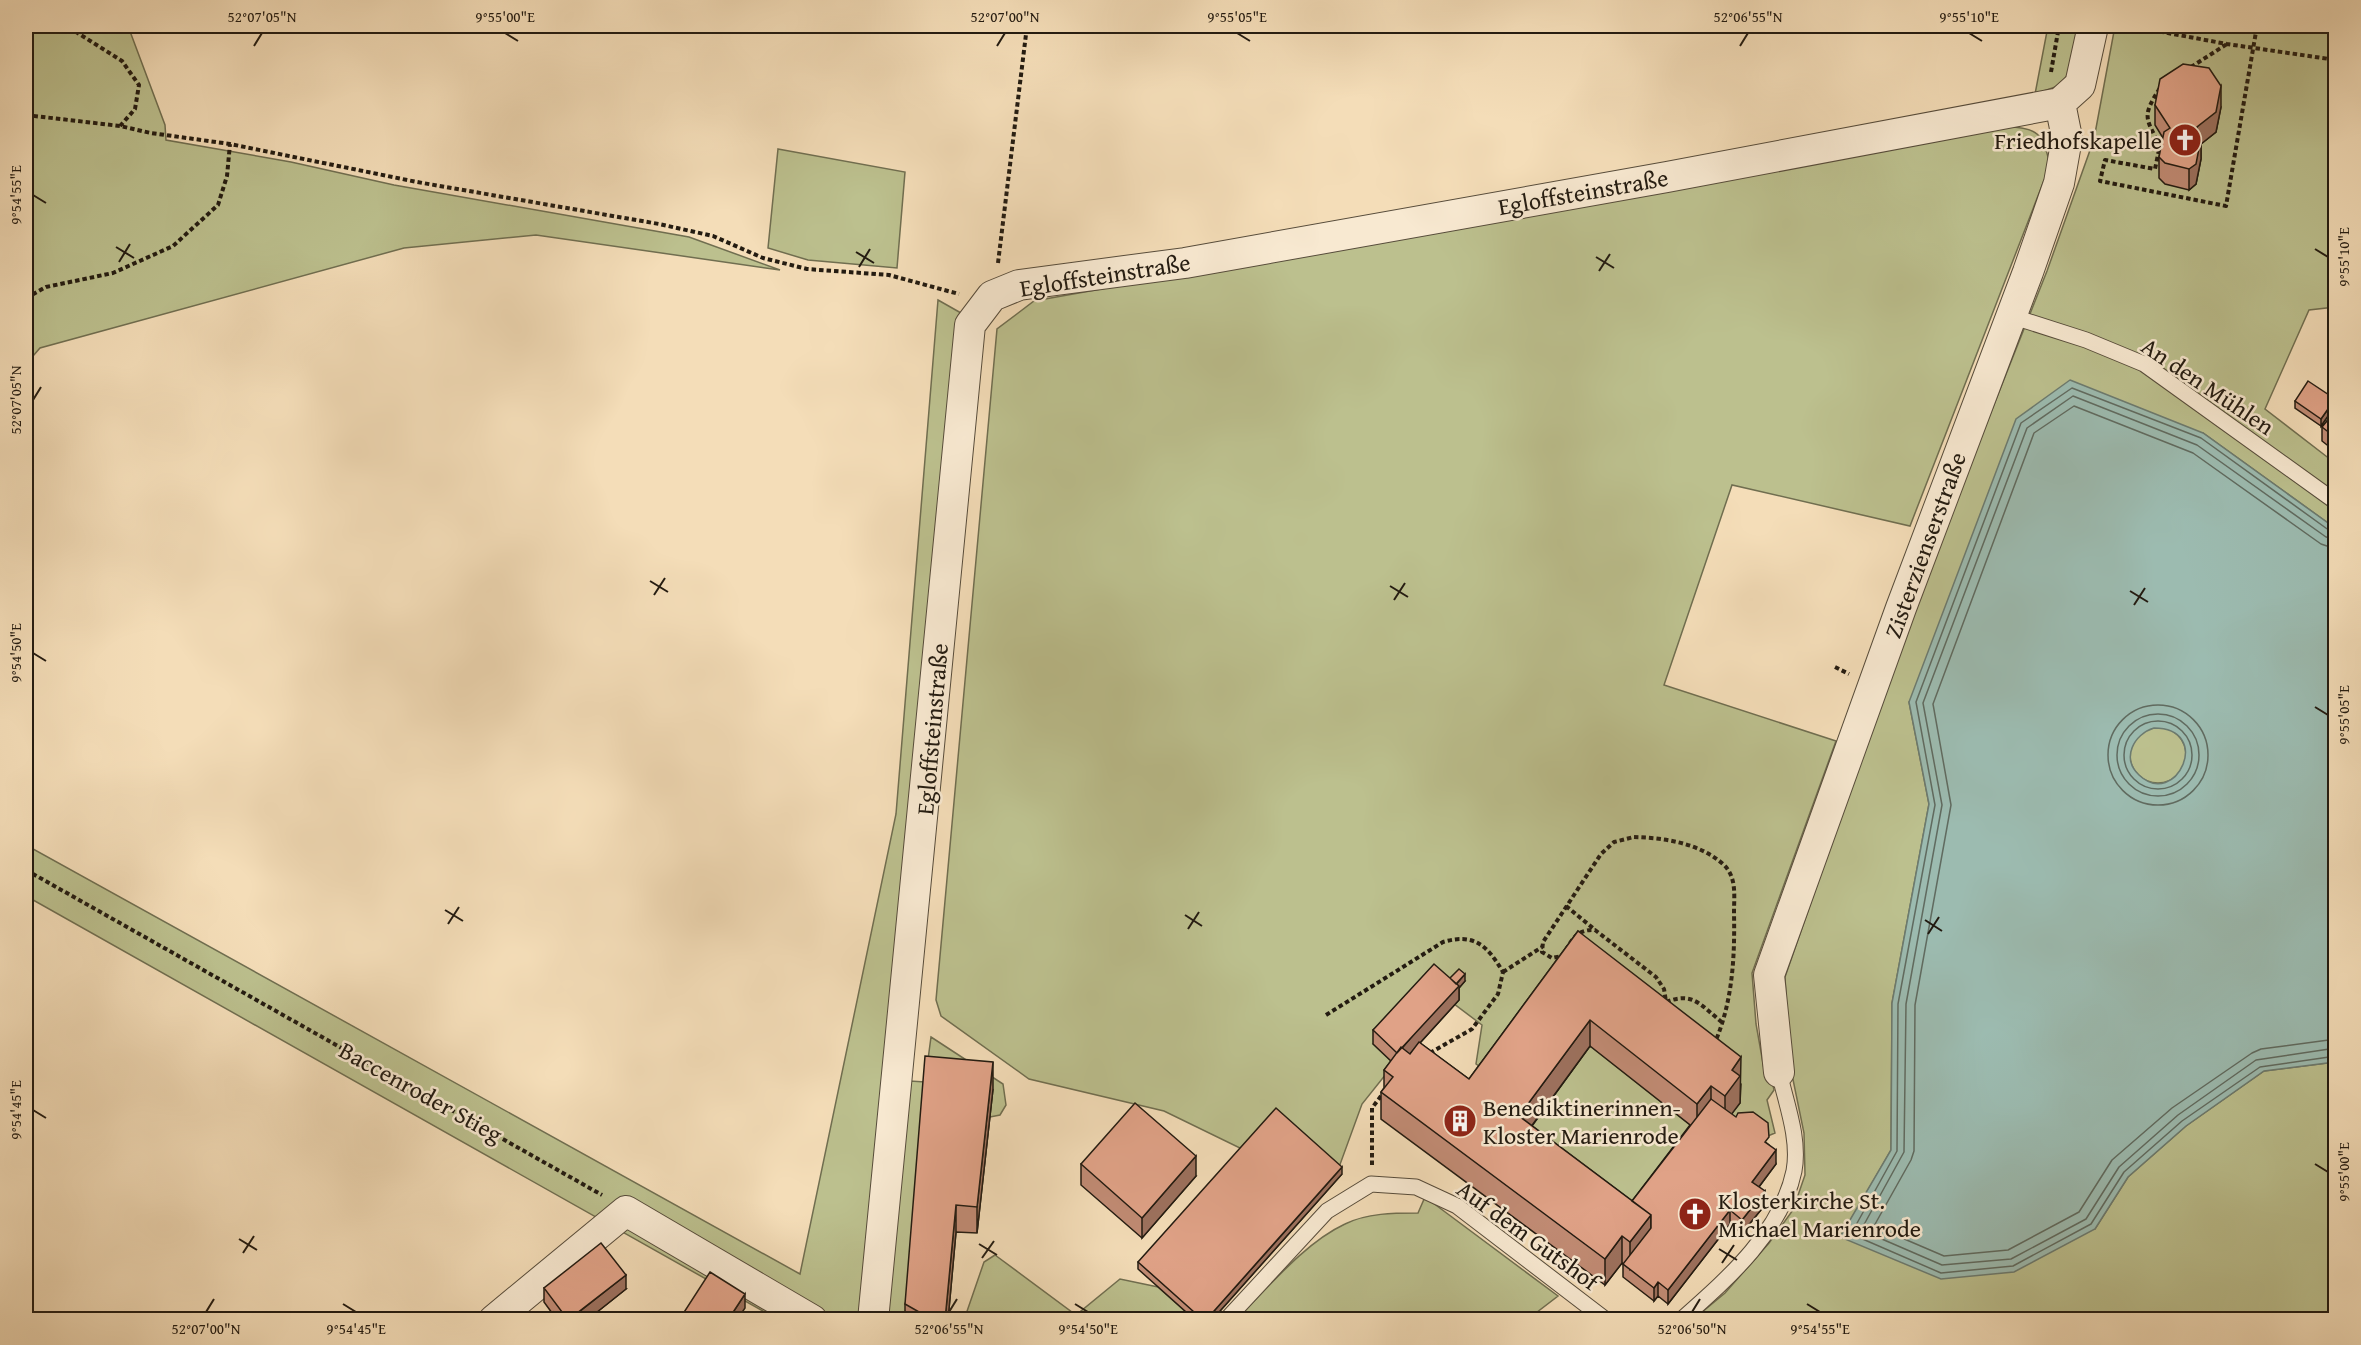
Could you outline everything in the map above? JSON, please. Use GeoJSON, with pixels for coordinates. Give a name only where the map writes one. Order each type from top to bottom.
{"type":"FeatureCollection","features":[{"type":"Feature","properties":{"kind":"street"},"geometry":{"type":"LineString","coordinates":[[2060,103],[2080,85],[2093,26]]}},
{"type":"Feature","properties":{"kind":"street","name":"Egloffsteinstraße"},"geometry":{"type":"LineString","coordinates":[[873,1320],[970,324],[992,296],[1019,285],[1185,263],[1678,175],[2060,103]]}},
{"type":"Feature","properties":{"kind":"street","name":"Zisterzienserstraße"},"geometry":{"type":"LineString","coordinates":[[1779,1071],[1769,975],[2059,183],[2067,138],[2060,103]]}},
{"type":"Feature","properties":{"kind":"street"},"geometry":{"type":"LineString","coordinates":[[495,1320],[626,1211],[812,1320]]}},
{"type":"Feature","properties":{"kind":"lane","name":"An den Mühlen"},"geometry":{"type":"LineString","coordinates":[[2011,316],[2086,340],[2144,364],[2336,502]]}},
{"type":"Feature","properties":{"kind":"lane"},"geometry":{"type":"LineString","coordinates":[[1681,1320],[1719,1286],[1764,1235],[1783,1203],[1794,1170],[1794,1135],[1779,1071]]}},
{"type":"Feature","properties":{"kind":"lane"},"geometry":{"type":"LineString","coordinates":[[1226,1320],[1328,1211],[1371,1184]]}},
{"type":"Feature","properties":{"kind":"lane","name":"Auf dem Gutshof"},"geometry":{"type":"LineString","coordinates":[[1371,1184],[1416,1187],[1457,1206],[1606,1320]]}},
{"type":"Feature","properties":{"kind":"path"},"geometry":{"type":"LineString","coordinates":[[70,26],[122,61],[139,85],[135,109],[120,126]]}},
{"type":"Feature","properties":{"kind":"path"},"geometry":{"type":"LineString","coordinates":[[26,115],[120,126],[151,133],[230,144],[417,182],[681,229],[713,236],[764,258],[807,269],[889,275],[969,297],[992,296],[1001,245],[1027,26]]}},
{"type":"Feature","properties":{"kind":"path"},"geometry":{"type":"LineString","coordinates":[[2130,26],[2227,44],[2336,60]]}},
{"type":"Feature","properties":{"kind":"path"},"geometry":{"type":"LineString","coordinates":[[2161,87],[2149,105],[2146,121],[2160,145],[2155,169],[2105,160],[2100,181],[2226,206],[2257,26]]}},
{"type":"Feature","properties":{"kind":"path"},"geometry":{"type":"LineString","coordinates":[[2189,68],[2227,44]]}},
{"type":"Feature","properties":{"kind":"path"},"geometry":{"type":"LineString","coordinates":[[26,298],[46,287],[113,273],[173,246],[218,205],[227,176],[230,144]]}},
{"type":"Feature","properties":{"kind":"path"},"geometry":{"type":"LineString","coordinates":[[1566,906],[1656,977],[1664,989],[1667,1008],[1660,1017],[1709,1055],[1723,1023],[1735,953],[1734,880],[1724,866],[1700,850],[1664,838],[1634,837],[1614,842],[1601,854],[1566,906],[1542,942],[1542,952],[1552,958],[1562,956],[1576,935],[1584,929],[1595,930]]}},
{"type":"Feature","properties":{"kind":"path","name":"Baccenroder Stieg"},"geometry":{"type":"LineString","coordinates":[[26,870],[590,1186],[626,1211]]}},
{"type":"Feature","properties":{"kind":"path"},"geometry":{"type":"LineString","coordinates":[[1326,1014],[1443,942],[1460,937],[1474,940],[1492,955],[1503,972]]}},
{"type":"Feature","properties":{"kind":"path"},"geometry":{"type":"LineString","coordinates":[[1422,1058],[1472,1029],[1498,994],[1503,972],[1542,947]]}},
{"type":"Feature","properties":{"kind":"path"},"geometry":{"type":"LineString","coordinates":[[1666,1002],[1680,997],[1689,997],[1723,1023]]}},
{"type":"Feature","properties":{"kind":"path"},"geometry":{"type":"LineString","coordinates":[[1371,1184],[1372,1108],[1390,1085]]}},
{"type":"Feature","properties":{"kind":"green space"},"geometry":{"type":"Polygon","coordinates":[[[26,26],[128,26],[165,125],[166,140],[291,162],[394,185],[689,237],[780,270],[536,235],[404,248],[40,348],[26,364],[26,26]]]}},
{"type":"Feature","properties":{"kind":"green space"},"geometry":{"type":"Polygon","coordinates":[[[2048,26],[2081,26],[2073,66],[2061,85],[2035,94],[2048,26]]]}},
{"type":"Feature","properties":{"kind":"green space"},"geometry":{"type":"Polygon","coordinates":[[[2115,26],[2335,26],[2335,307],[2309,310],[2265,409],[2335,463],[2335,528],[2203,433],[1909,702],[1929,804],[1892,1003],[1891,1150],[1841,1237],[2095,1229],[2128,1177],[2186,1126],[2264,1071],[2335,1062],[2335,1319],[1697,1320],[1695,1318],[1725,1293],[1769,1243],[1793,1210],[1805,1175],[1804,1133],[1790,1065],[1785,977],[1912,611],[2047,271],[2094,139],[2115,26]]]}},
{"type":"Feature","properties":{"kind":"green space"},"geometry":{"type":"Polygon","coordinates":[[[2007,127],[2026,129],[2038,135],[2045,146],[2050,165],[1910,526],[1732,485],[1664,685],[1836,741],[1752,973],[1756,1024],[1764,1069],[1772,1080],[1774,1090],[1767,1100],[1775,1133],[1768,1136],[1725,1123],[1732,1096],[1740,1084],[1578,958],[1492,1075],[1476,1064],[1482,1025],[1454,1004],[1373,1044],[1394,1064],[1362,1104],[1338,1170],[1244,1150],[1164,1111],[1029,1079],[941,1016],[936,1000],[997,329],[1034,301],[2007,127]]]}},
{"type":"Feature","properties":{"kind":"green space"},"geometry":{"type":"Polygon","coordinates":[[[778,149],[905,172],[897,268],[808,260],[768,248],[778,149]]]}},
{"type":"Feature","properties":{"kind":"green space"},"geometry":{"type":"Polygon","coordinates":[[[938,300],[961,313],[865,1309],[855,1319],[777,1319],[26,896],[26,845],[800,1274],[896,814],[938,300]]]}},
{"type":"Feature","properties":{"kind":"green space"},"geometry":{"type":"Polygon","coordinates":[[[2158,727],[2173,732],[2181,740],[2186,755],[2181,770],[2173,778],[2158,783],[2143,778],[2135,770],[2130,755],[2135,740],[2143,732],[2158,727]]]}},
{"type":"Feature","properties":{"kind":"green space"},"geometry":{"type":"Polygon","coordinates":[[[931,1037],[1003,1084],[1006,1105],[1000,1115],[990,1117],[926,1083],[906,1319],[887,1320],[910,1081],[925,1082],[931,1037]]]}},
{"type":"Feature","properties":{"kind":"green space"},"geometry":{"type":"Polygon","coordinates":[[[1590,1046],[1697,1130],[1626,1223],[1519,1143],[1590,1046]]]}},
{"type":"Feature","properties":{"kind":"green space"},"geometry":{"type":"Polygon","coordinates":[[[1425,1197],[1558,1296],[1528,1319],[1236,1320],[1287,1267],[1330,1232],[1353,1220],[1371,1216],[1418,1213],[1425,1197]]]}},
{"type":"Feature","properties":{"kind":"green space"},"geometry":{"type":"Polygon","coordinates":[[[995,1255],[1076,1315],[1120,1279],[1158,1287],[1195,1320],[964,1320],[984,1262],[995,1255]]]}},
{"type":"Feature","properties":{"kind":"water"},"geometry":{"type":"Polygon","coordinates":[[[2070,380],[2203,433],[2335,528],[2335,1062],[2264,1071],[2186,1126],[2128,1177],[2095,1229],[2014,1272],[1941,1279],[1840,1237],[1891,1150],[1892,1003],[1929,804],[1909,702],[2016,419],[2070,380]],[[2154,728],[2141,735],[2132,747],[2131,761],[2134,768],[2139,775],[2153,783],[2165,782],[2176,776],[2183,765],[2185,752],[2182,740],[2172,731],[2154,728]]]}},
{"type":"Feature","properties":{"kind":"building","name":"Friedhofskapelle"},"geometry":{"type":"Polygon","coordinates":[[[2183,64],[2209,68],[2221,86],[2216,112],[2197,127],[2196,132],[2201,138],[2196,164],[2189,169],[2165,163],[2159,157],[2164,132],[2170,128],[2155,105],[2160,79],[2183,64]]]}},
{"type":"Feature","properties":{"kind":"building"},"geometry":{"type":"Polygon","coordinates":[[[2308,381],[2335,399],[2321,419],[2295,401],[2308,381]]]}},
{"type":"Feature","properties":{"kind":"building"},"geometry":{"type":"Polygon","coordinates":[[[2336,410],[2336,438],[2322,427],[2336,410]]]}},
{"type":"Feature","properties":{"kind":"building","name":"Benediktinerinnen- Kloster Marienrode"},"geometry":{"type":"Polygon","coordinates":[[[1578,931],[1741,1057],[1732,1070],[1740,1076],[1725,1096],[1711,1086],[1697,1104],[1590,1020],[1519,1116],[1651,1215],[1630,1242],[1622,1236],[1605,1259],[1381,1092],[1393,1077],[1384,1070],[1401,1047],[1410,1054],[1419,1042],[1469,1079],[1578,931]]]}},
{"type":"Feature","properties":{"kind":"building"},"geometry":{"type":"Polygon","coordinates":[[[1434,964],[1459,986],[1397,1053],[1373,1030],[1434,964]]]}},
{"type":"Feature","properties":{"kind":"building"},"geometry":{"type":"Polygon","coordinates":[[[1459,969],[1465,974],[1456,984],[1450,978],[1459,969]]]}},
{"type":"Feature","properties":{"kind":"building"},"geometry":{"type":"Polygon","coordinates":[[[925,1056],[993,1062],[977,1207],[956,1205],[945,1320],[933,1320],[905,1304],[925,1056]]]}},
{"type":"Feature","properties":{"kind":"building","name":"Klosterkirche St. Michael Marienrode"},"geometry":{"type":"Polygon","coordinates":[[[1711,1099],[1736,1117],[1738,1113],[1753,1112],[1768,1123],[1769,1137],[1765,1142],[1776,1150],[1752,1182],[1765,1191],[1742,1220],[1730,1210],[1668,1290],[1658,1282],[1654,1288],[1623,1264],[1651,1228],[1651,1215],[1632,1201],[1711,1099]]]}},
{"type":"Feature","properties":{"kind":"building"},"geometry":{"type":"Polygon","coordinates":[[[1135,1103],[1196,1156],[1142,1218],[1081,1164],[1135,1103]]]}},
{"type":"Feature","properties":{"kind":"building"},"geometry":{"type":"Polygon","coordinates":[[[1276,1108],[1342,1167],[1206,1320],[1203,1320],[1138,1262],[1276,1108]]]}},
{"type":"Feature","properties":{"kind":"building"},"geometry":{"type":"Polygon","coordinates":[[[601,1243],[626,1275],[568,1320],[544,1288],[601,1243]]]}},
{"type":"Feature","properties":{"kind":"building"},"geometry":{"type":"Polygon","coordinates":[[[710,1272],[745,1294],[728,1320],[679,1320],[710,1272]]]}},
{"type":"Feature","properties":{"kind":"building"},"geometry":{"type":"Polygon","coordinates":[[[553,1312],[558,1320],[544,1320],[553,1312]]]}},
{"type":"Feature","properties":{"kind":"building"},"geometry":{"type":"Polygon","coordinates":[[[1092,1312],[1104,1320],[1071,1320],[1073,1316],[1092,1312]]]}},
{"type":"Feature","properties":{"kind":"building"},"geometry":{"type":"Polygon","coordinates":[[[1618,1313],[1625,1320],[1610,1320],[1618,1313]]]}},
{"type":"Feature","properties":{"kind":"place","name":"Friedhofskapelle"},"geometry":{"type":"Point","coordinates":[2185,140]}},
{"type":"Feature","properties":{"kind":"place","name":"Benediktinerinnen- Kloster Marienrode"},"geometry":{"type":"Point","coordinates":[1460,1121]}},
{"type":"Feature","properties":{"kind":"place","name":"Klosterkirche St. Michael Marienrode"},"geometry":{"type":"Point","coordinates":[1695,1214]}}]}
